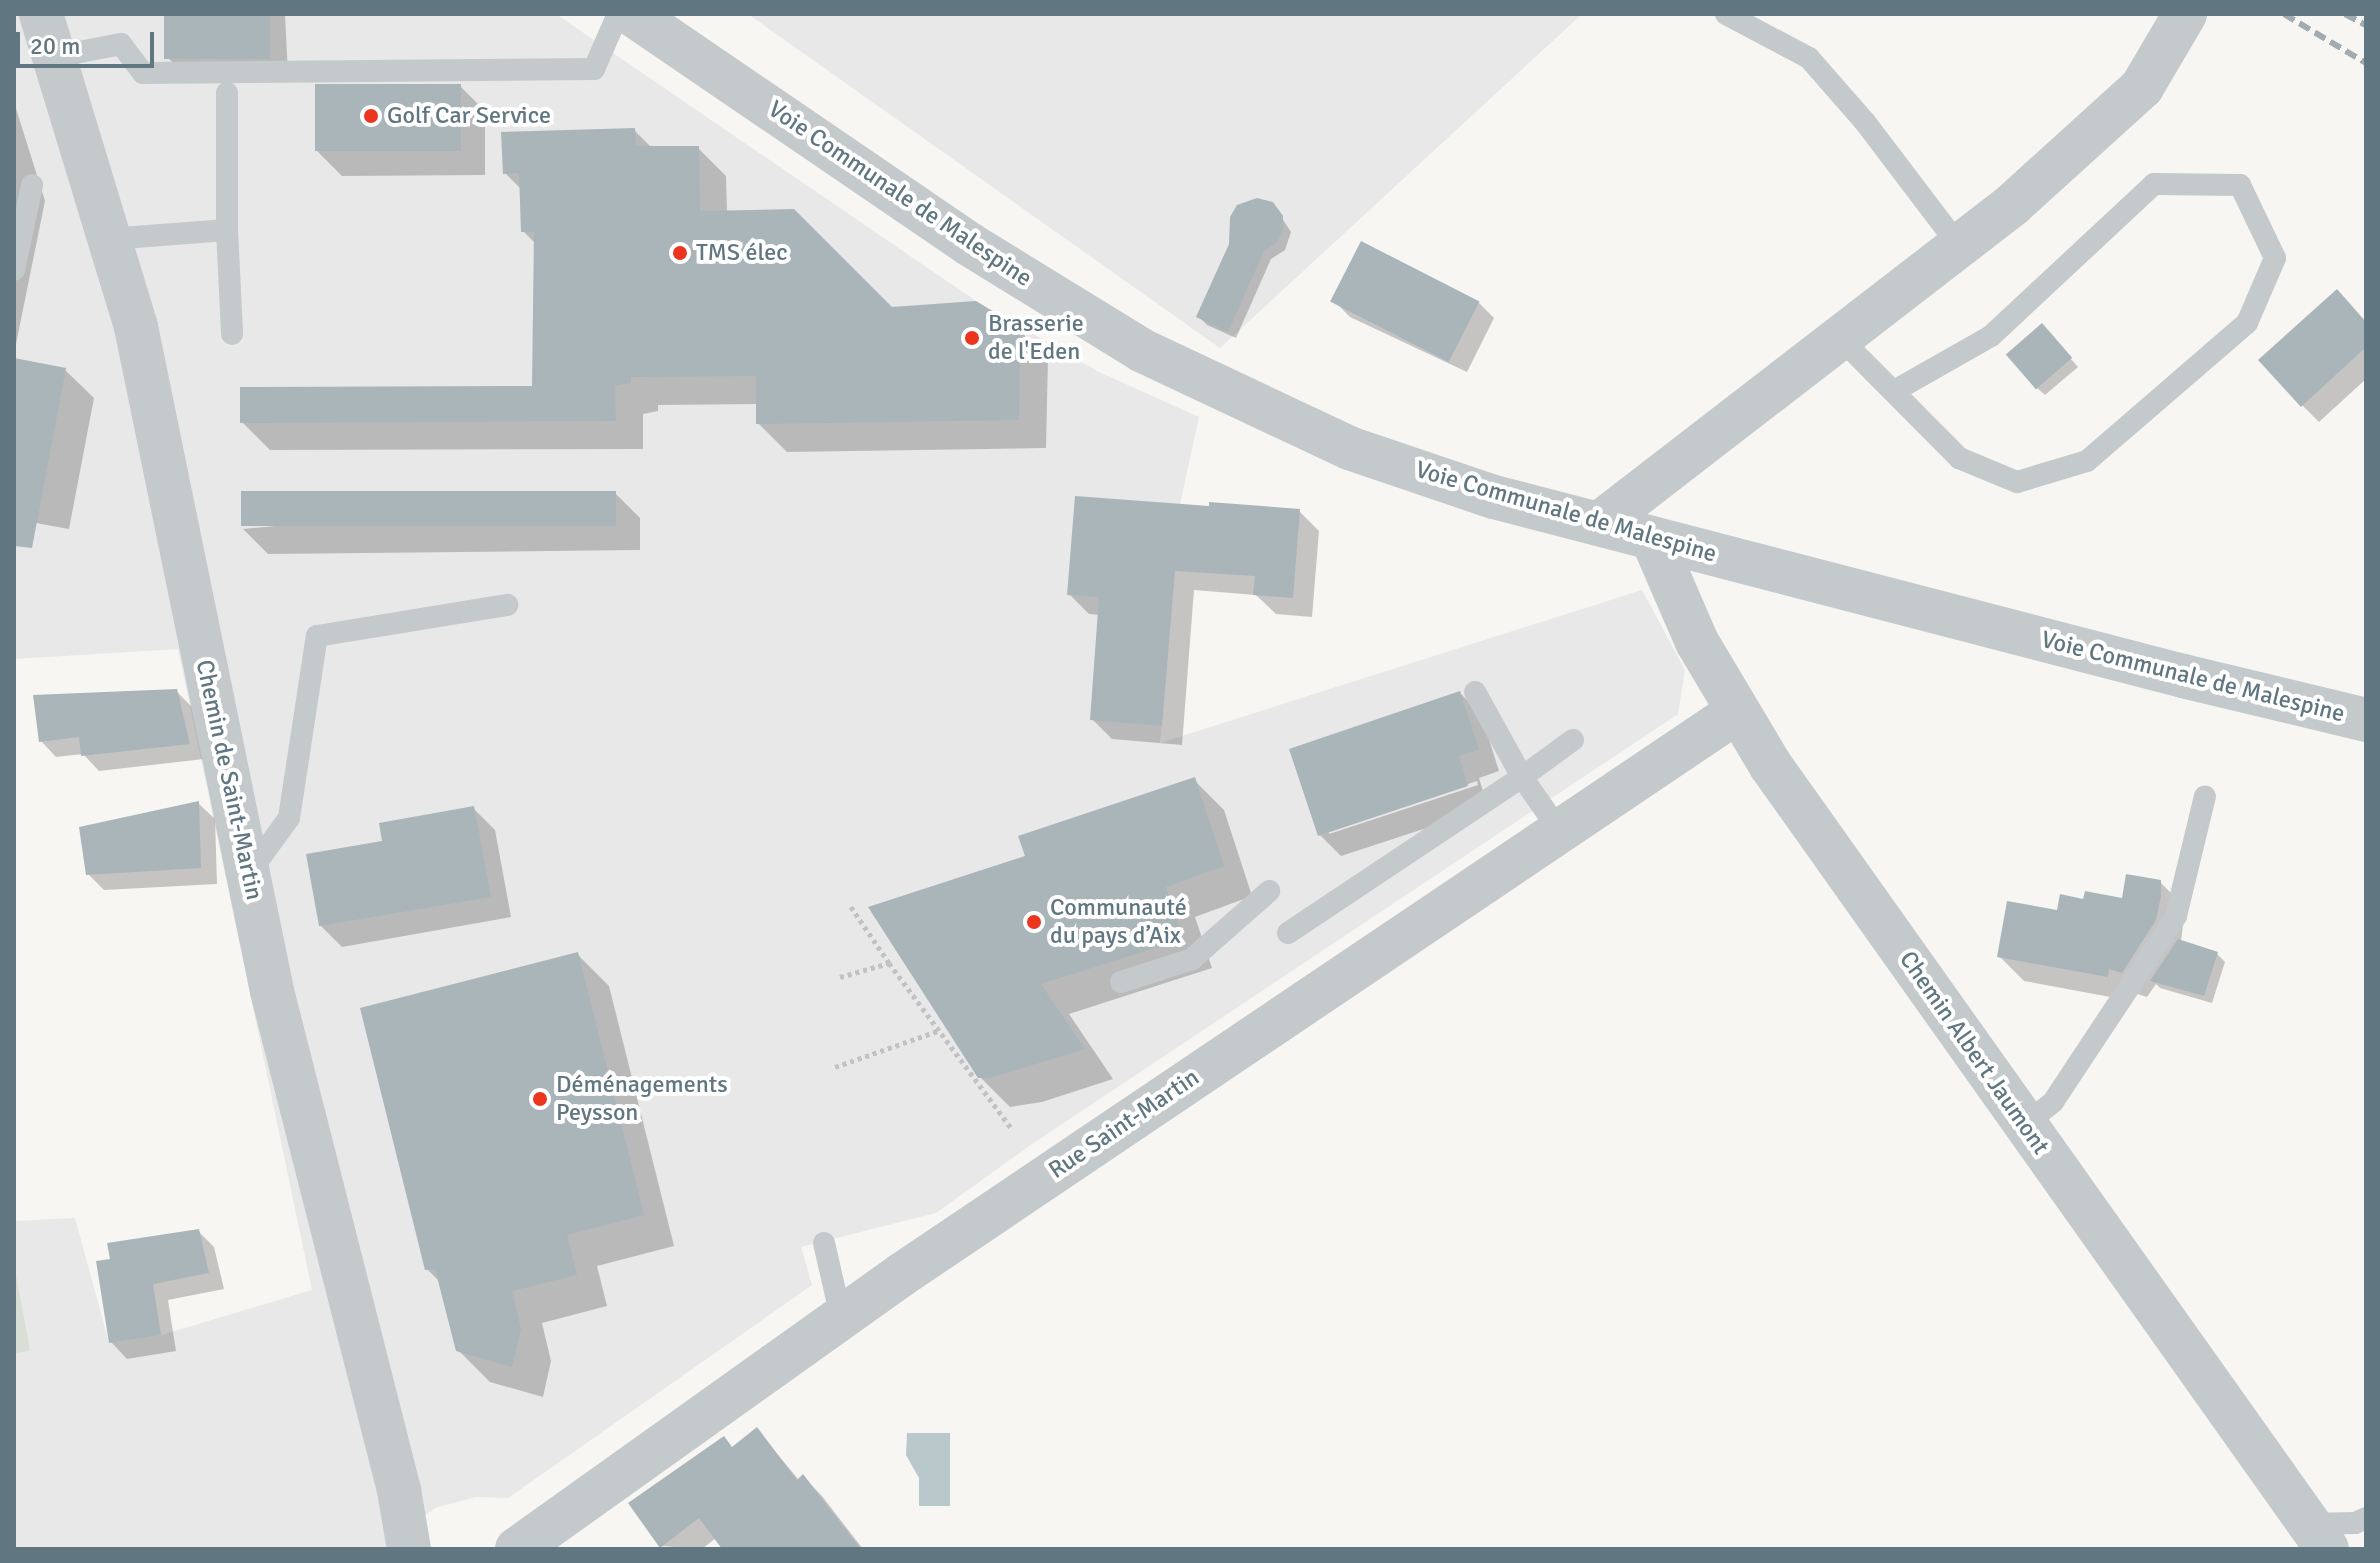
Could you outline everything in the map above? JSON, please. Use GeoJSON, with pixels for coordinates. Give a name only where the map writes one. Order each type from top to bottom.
{"type":"FeatureCollection","features":[{"type":"Feature","properties":{"kind":"street","name":"Chemin de Saint-Martin"},"geometry":{"type":"LineString","coordinates":[[41,14],[136,327],[272,991],[399,1490],[409,1549]]}},
{"type":"Feature","properties":{"kind":"street","name":"Voie Communale de Malespine"},"geometry":{"type":"LineString","coordinates":[[632,14],[969,244],[1141,350],[1349,448],[1494,497],[2183,676],[2366,720]]}},
{"type":"Feature","properties":{"kind":"street"},"geometry":{"type":"LineString","coordinates":[[1600,523],[2012,205],[2142,87],[2185,14]]}},
{"type":"Feature","properties":{"kind":"street","name":"Chemin Albert Jaumont"},"geometry":{"type":"LineString","coordinates":[[1652,538],[1697,642],[1771,766],[2318,1536]]}},
{"type":"Feature","properties":{"kind":"street","name":"Rue Saint-Martin"},"geometry":{"type":"LineString","coordinates":[[517,1549],[841,1317],[1738,711]]}},
{"type":"Feature","properties":{"kind":"lane"},"geometry":{"type":"LineString","coordinates":[[53,57],[121,44],[143,73],[594,69],[618,14]]}},
{"type":"Feature","properties":{"kind":"lane"},"geometry":{"type":"LineString","coordinates":[[1726,14],[1809,58],[1865,122],[1959,246]]}},
{"type":"Feature","properties":{"kind":"lane"},"geometry":{"type":"LineString","coordinates":[[227,93],[227,230],[232,334]]}},
{"type":"Feature","properties":{"kind":"lane"},"geometry":{"type":"LineString","coordinates":[[1841,339],[1959,458],[2017,482],[2087,461],[2247,323],[2275,258],[2240,185],[2154,184],[1991,336],[1894,391]]}},
{"type":"Feature","properties":{"kind":"lane"},"geometry":{"type":"LineString","coordinates":[[14,270],[32,185]]}},
{"type":"Feature","properties":{"kind":"lane"},"geometry":{"type":"LineString","coordinates":[[109,239],[227,230]]}},
{"type":"Feature","properties":{"kind":"lane"},"geometry":{"type":"LineString","coordinates":[[248,874],[289,818],[317,636],[507,605]]}},
{"type":"Feature","properties":{"kind":"lane"},"geometry":{"type":"LineString","coordinates":[[1475,692],[1522,777],[1559,830]]}},
{"type":"Feature","properties":{"kind":"lane"},"geometry":{"type":"LineString","coordinates":[[1288,933],[1573,740]]}},
{"type":"Feature","properties":{"kind":"lane"},"geometry":{"type":"LineString","coordinates":[[2025,1124],[2053,1102],[2176,916],[2205,796]]}},
{"type":"Feature","properties":{"kind":"lane"},"geometry":{"type":"LineString","coordinates":[[1121,982],[1192,959],[1269,891]]}},
{"type":"Feature","properties":{"kind":"lane"},"geometry":{"type":"LineString","coordinates":[[824,1243],[841,1317]]}},
{"type":"Feature","properties":{"kind":"lane"},"geometry":{"type":"LineString","coordinates":[[2318,1536],[2366,1518]]}},
{"type":"Feature","properties":{"kind":"path"},"geometry":{"type":"LineString","coordinates":[[849,904],[1011,1128]]}},
{"type":"Feature","properties":{"kind":"path"},"geometry":{"type":"LineString","coordinates":[[840,977],[889,963]]}},
{"type":"Feature","properties":{"kind":"path"},"geometry":{"type":"LineString","coordinates":[[835,1067],[938,1031]]}},
{"type":"Feature","properties":{"kind":"shaded area"},"geometry":{"type":"Polygon","coordinates":[[[14,14],[556,14],[976,301],[1099,372],[1199,417],[1180,504],[1160,743],[1642,590],[1685,670],[1678,714],[1032,1144],[936,1213],[801,1247],[812,1285],[508,1498],[476,1497],[435,1508],[389,1543],[390,1549],[14,1549],[14,1216],[16,1221],[75,1218],[109,1343],[161,1335],[312,1290],[178,649],[14,659],[14,14]]]}},
{"type":"Feature","properties":{"kind":"shaded area"},"geometry":{"type":"Polygon","coordinates":[[[748,14],[1582,14],[1220,348],[748,14]]]}},
{"type":"Feature","properties":{"kind":"shaded area"},"geometry":{"type":"Polygon","coordinates":[[[14,1265],[30,1350],[14,1354],[14,1265]]]}},
{"type":"Feature","properties":{"kind":"shaded area"},"geometry":{"type":"Polygon","coordinates":[[[907,1433],[950,1433],[950,1506],[919,1506],[919,1478],[906,1455],[907,1433]]]}},
{"type":"Feature","properties":{"kind":"building"},"geometry":{"type":"Polygon","coordinates":[[[164,14],[270,14],[270,59],[164,59],[164,14]]]}},
{"type":"Feature","properties":{"kind":"building"},"geometry":{"type":"Polygon","coordinates":[[[315,84],[461,84],[461,151],[315,151],[315,84]]]}},
{"type":"Feature","properties":{"kind":"building"},"geometry":{"type":"Polygon","coordinates":[[[635,128],[636,146],[699,146],[700,211],[794,209],[892,307],[976,301],[1020,328],[1019,420],[756,424],[756,376],[631,377],[631,383],[615,386],[616,421],[240,423],[240,387],[532,386],[534,232],[521,232],[519,173],[503,174],[501,132],[635,128]]]}},
{"type":"Feature","properties":{"kind":"building"},"geometry":{"type":"Polygon","coordinates":[[[1257,198],[1273,202],[1283,216],[1283,230],[1277,242],[1264,251],[1228,332],[1196,317],[1229,244],[1230,217],[1237,205],[1257,198]]]}},
{"type":"Feature","properties":{"kind":"building"},"geometry":{"type":"Polygon","coordinates":[[[1361,241],[1480,301],[1449,362],[1330,302],[1361,241]]]}},
{"type":"Feature","properties":{"kind":"building"},"geometry":{"type":"Polygon","coordinates":[[[2337,289],[2366,322],[2366,347],[2301,407],[2258,360],[2337,289]]]}},
{"type":"Feature","properties":{"kind":"building"},"geometry":{"type":"Polygon","coordinates":[[[2042,323],[2072,358],[2036,389],[2006,354],[2042,323]]]}},
{"type":"Feature","properties":{"kind":"building"},"geometry":{"type":"Polygon","coordinates":[[[14,358],[66,368],[32,548],[14,546],[14,358]]]}},
{"type":"Feature","properties":{"kind":"building"},"geometry":{"type":"Polygon","coordinates":[[[241,491],[616,491],[616,526],[241,526],[241,491]]]}},
{"type":"Feature","properties":{"kind":"building"},"geometry":{"type":"Polygon","coordinates":[[[1075,496],[1300,509],[1293,598],[1253,595],[1255,576],[1175,571],[1162,726],[1090,720],[1099,597],[1067,595],[1075,496]]]}},
{"type":"Feature","properties":{"kind":"building"},"geometry":{"type":"Polygon","coordinates":[[[177,689],[190,744],[81,756],[79,737],[39,742],[33,695],[177,689]]]}},
{"type":"Feature","properties":{"kind":"building"},"geometry":{"type":"Polygon","coordinates":[[[1460,691],[1479,750],[1459,756],[1468,786],[1318,836],[1289,749],[1460,691]]]}},
{"type":"Feature","properties":{"kind":"building"},"geometry":{"type":"Polygon","coordinates":[[[1195,777],[1224,866],[1166,887],[1183,939],[1041,984],[1085,1049],[990,1078],[978,1078],[868,907],[1025,856],[1018,836],[1195,777]]]}},
{"type":"Feature","properties":{"kind":"building"},"geometry":{"type":"Polygon","coordinates":[[[199,801],[201,868],[86,875],[79,827],[199,801]]]}},
{"type":"Feature","properties":{"kind":"building"},"geometry":{"type":"Polygon","coordinates":[[[474,806],[491,897],[319,926],[306,854],[382,841],[379,823],[474,806]]]}},
{"type":"Feature","properties":{"kind":"building"},"geometry":{"type":"Polygon","coordinates":[[[2126,874],[2161,880],[2161,896],[2156,920],[2122,973],[2109,969],[2108,977],[1997,957],[2007,901],[2057,910],[2060,894],[2083,899],[2085,891],[2122,898],[2126,874]]]}},
{"type":"Feature","properties":{"kind":"building"},"geometry":{"type":"Polygon","coordinates":[[[2178,939],[2218,952],[2204,996],[2150,981],[2178,939]]]}},
{"type":"Feature","properties":{"kind":"building"},"geometry":{"type":"Polygon","coordinates":[[[578,952],[644,1215],[567,1235],[577,1275],[512,1291],[521,1329],[512,1367],[456,1351],[435,1269],[425,1270],[360,1008],[578,952]]]}},
{"type":"Feature","properties":{"kind":"building"},"geometry":{"type":"Polygon","coordinates":[[[199,1229],[209,1273],[153,1284],[161,1335],[109,1343],[96,1261],[110,1259],[107,1243],[199,1229]]]}},
{"type":"Feature","properties":{"kind":"building"},"geometry":{"type":"Polygon","coordinates":[[[757,1427],[797,1480],[803,1474],[861,1549],[722,1549],[699,1518],[660,1548],[628,1503],[724,1436],[732,1447],[757,1427]]]}},
{"type":"Feature","properties":{"kind":"railway"},"geometry":{"type":"LineString","coordinates":[[2284,14],[2366,63]]}},
{"type":"Feature","properties":{"kind":"railway"},"geometry":{"type":"LineString","coordinates":[[2345,14],[2366,25]]}},
{"type":"Feature","properties":{"kind":"place","name":"Golf Car Service"},"geometry":{"type":"Point","coordinates":[371,116]}},
{"type":"Feature","properties":{"kind":"place","name":"TMS élec"},"geometry":{"type":"Point","coordinates":[680,253]}},
{"type":"Feature","properties":{"kind":"place","name":"Brasserie de l'Eden"},"geometry":{"type":"Point","coordinates":[972,338]}},
{"type":"Feature","properties":{"kind":"place","name":"Communauté du pays d’Aix"},"geometry":{"type":"Point","coordinates":[1034,922]}},
{"type":"Feature","properties":{"kind":"place","name":"Déménagements Peysson"},"geometry":{"type":"Point","coordinates":[540,1099]}}]}
